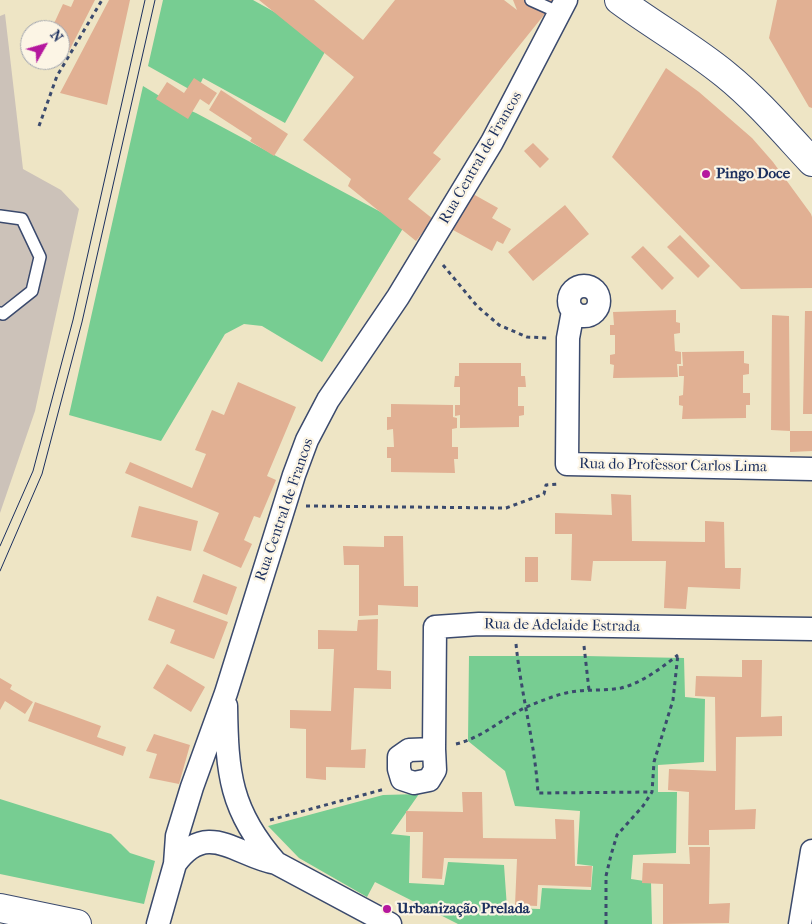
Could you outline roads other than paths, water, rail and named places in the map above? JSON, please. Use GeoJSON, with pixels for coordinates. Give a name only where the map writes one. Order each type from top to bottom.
{"type":"FeatureCollection","features":[{"type":"Feature","properties":{"kind":"main road"},"geometry":{"type":"LineString","coordinates":[[619,0],[683,43],[752,98],[809,163]]}},
{"type":"Feature","properties":{"kind":"main road"},"geometry":{"type":"LineString","coordinates":[[0,908],[77,924]]}},
{"type":"Feature","properties":{"kind":"street","name":"Rua Central de Francos"},"geometry":{"type":"LineString","coordinates":[[158,924],[173,870],[177,836],[195,778],[226,693],[294,475],[307,440],[328,400],[398,297],[492,142],[563,6]]}},
{"type":"Feature","properties":{"kind":"street","name":"Rua do Professor Carlos Lima"},"geometry":{"type":"LineString","coordinates":[[573,311],[568,338],[567,464],[812,470]]}},
{"type":"Feature","properties":{"kind":"street","name":"Rua de Adelaide Estrada"},"geometry":{"type":"LineString","coordinates":[[402,779],[399,769],[399,757],[409,750],[434,748],[435,627],[479,624],[812,630]]}},
{"type":"Feature","properties":{"kind":"street"},"geometry":{"type":"LineString","coordinates":[[226,693],[226,739],[233,789],[249,826],[260,844],[276,863]]}},
{"type":"Feature","properties":{"kind":"street"},"geometry":{"type":"LineString","coordinates":[[173,870],[183,852],[195,845],[214,842],[230,846],[256,859],[276,863],[390,924]]}},
{"type":"Feature","properties":{"kind":"street"},"geometry":{"type":"LineString","coordinates":[[800,924],[812,851]]}},
{"type":"Feature","properties":{"kind":"lane"},"geometry":{"type":"LineString","coordinates":[[531,0],[563,6]]}},
{"type":"Feature","properties":{"kind":"lane"},"geometry":{"type":"LineString","coordinates":[[0,216],[22,219],[40,257],[32,290],[2,314],[0,313]]}},
{"type":"Feature","properties":{"kind":"tram line"},"geometry":{"type":"LineString","coordinates":[[0,546],[33,471],[73,320],[145,0]]}},
{"type":"Feature","properties":{"kind":"tram line"},"geometry":{"type":"LineString","coordinates":[[0,571],[42,474],[82,322],[155,0]]}},
{"type":"Feature","properties":{"kind":"place","name":"Pingo Doce"},"geometry":{"type":"Point","coordinates":[706,174]}},
{"type":"Feature","properties":{"kind":"place","name":"Urbanização Prelada"},"geometry":{"type":"Point","coordinates":[387,909]}}]}
